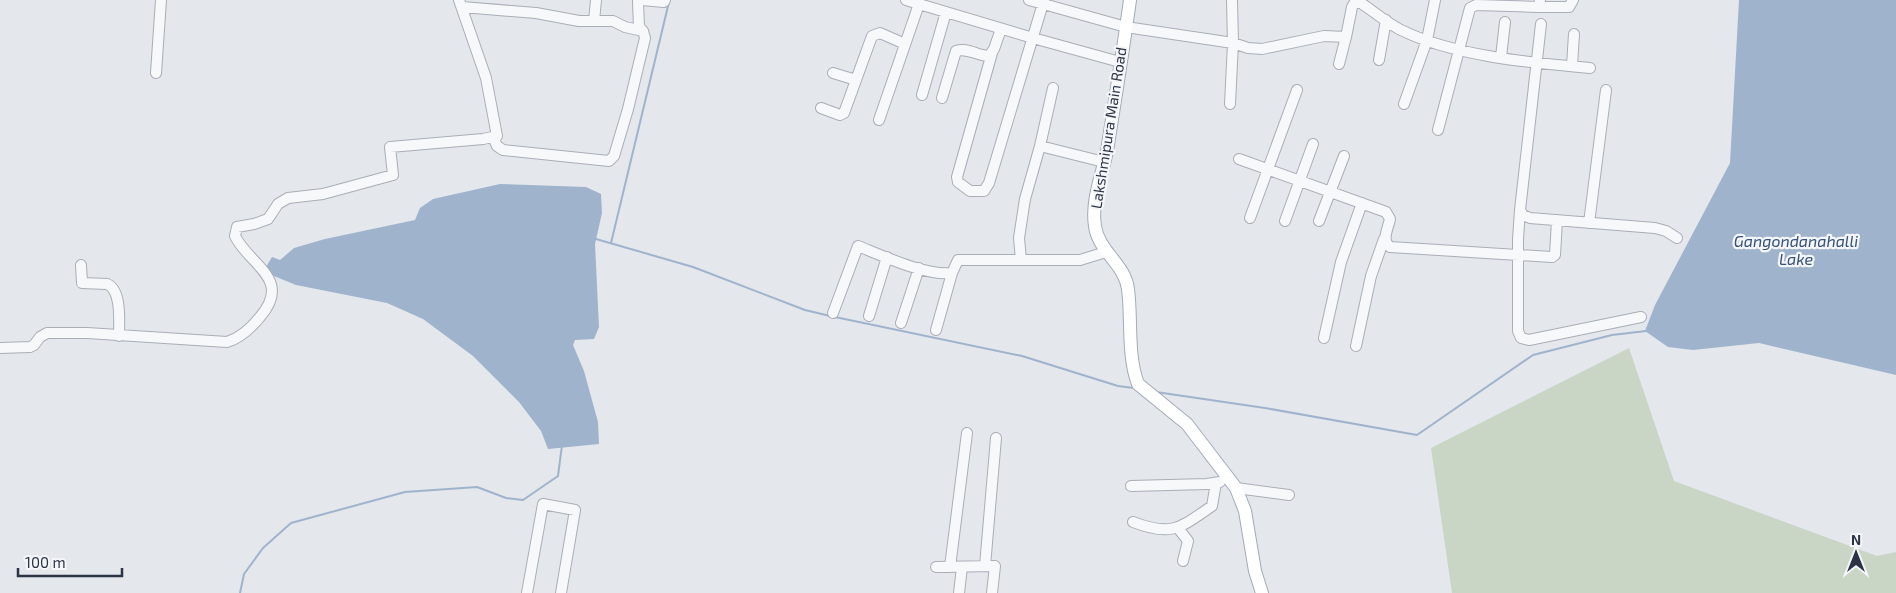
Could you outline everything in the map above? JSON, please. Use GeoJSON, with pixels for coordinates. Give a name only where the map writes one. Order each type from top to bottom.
{"type":"FeatureCollection","features":[{"type":"Feature","properties":{"kind":"main road","name":"Lakshmipura Main Road"},"geometry":{"type":"LineString","coordinates":[[1130,0],[1096,201],[1094,225],[1106,252],[1124,274],[1128,288],[1134,367],[1138,384],[1187,424],[1233,484],[1246,511],[1255,571],[1262,593]]}},
{"type":"Feature","properties":{"kind":"street"},"geometry":{"type":"LineString","coordinates":[[156,73],[161,0]]}},
{"type":"Feature","properties":{"kind":"street"},"geometry":{"type":"LineString","coordinates":[[594,20],[596,0]]}},
{"type":"Feature","properties":{"kind":"street"},"geometry":{"type":"LineString","coordinates":[[493,137],[496,146],[503,150],[609,161],[614,156],[628,109],[645,38],[643,31],[639,27],[639,1],[664,2],[665,0]]}},
{"type":"Feature","properties":{"kind":"street"},"geometry":{"type":"LineString","coordinates":[[906,0],[1120,62]]}},
{"type":"Feature","properties":{"kind":"street"},"geometry":{"type":"LineString","coordinates":[[1029,0],[1043,2],[1126,27],[1233,43],[1248,48],[1262,49],[1324,36],[1346,37]]}},
{"type":"Feature","properties":{"kind":"street"},"geometry":{"type":"LineString","coordinates":[[1230,104],[1233,43],[1232,0]]}},
{"type":"Feature","properties":{"kind":"street"},"geometry":{"type":"LineString","coordinates":[[1404,104],[1427,40],[1435,0]]}},
{"type":"Feature","properties":{"kind":"street"},"geometry":{"type":"LineString","coordinates":[[1438,130],[1470,4],[1540,3],[1569,7],[1573,0]]}},
{"type":"Feature","properties":{"kind":"street"},"geometry":{"type":"LineString","coordinates":[[1001,29],[992,54],[957,177],[958,182],[970,191],[984,191],[990,183],[1043,2]]}},
{"type":"Feature","properties":{"kind":"street"},"geometry":{"type":"LineString","coordinates":[[1339,64],[1352,7],[1355,2],[1361,3],[1398,29],[1427,40],[1460,49],[1537,64],[1590,68]]}},
{"type":"Feature","properties":{"kind":"street"},"geometry":{"type":"LineString","coordinates":[[0,348],[30,347],[47,333],[226,342],[235,340],[249,329],[267,308],[273,288],[266,272],[243,251],[235,236],[237,227],[254,224],[268,218],[278,204],[288,198],[323,194],[393,175],[390,148],[497,136],[486,78],[460,4],[536,13],[579,21],[613,21],[625,27],[643,31]]}},
{"type":"Feature","properties":{"kind":"street"},"geometry":{"type":"LineString","coordinates":[[879,120],[919,4]]}},
{"type":"Feature","properties":{"kind":"street"},"geometry":{"type":"LineString","coordinates":[[922,95],[946,12]]}},
{"type":"Feature","properties":{"kind":"street"},"geometry":{"type":"LineString","coordinates":[[1379,60],[1386,20]]}},
{"type":"Feature","properties":{"kind":"street"},"geometry":{"type":"LineString","coordinates":[[1501,57],[1505,22]]}},
{"type":"Feature","properties":{"kind":"street"},"geometry":{"type":"LineString","coordinates":[[1541,24],[1520,210],[1518,331],[1521,338],[1529,340],[1641,317]]}},
{"type":"Feature","properties":{"kind":"street"},"geometry":{"type":"LineString","coordinates":[[821,108],[842,115],[872,36],[880,33],[905,44]]}},
{"type":"Feature","properties":{"kind":"street"},"geometry":{"type":"LineString","coordinates":[[1572,66],[1574,34]]}},
{"type":"Feature","properties":{"kind":"street"},"geometry":{"type":"LineString","coordinates":[[942,98],[956,51],[965,50],[983,56],[992,54]]}},
{"type":"Feature","properties":{"kind":"street"},"geometry":{"type":"LineString","coordinates":[[833,73],[856,80]]}},
{"type":"Feature","properties":{"kind":"street"},"geometry":{"type":"LineString","coordinates":[[1021,260],[1019,238],[1025,199],[1040,146],[1053,88]]}},
{"type":"Feature","properties":{"kind":"street"},"geometry":{"type":"LineString","coordinates":[[1250,218],[1297,90]]}},
{"type":"Feature","properties":{"kind":"street"},"geometry":{"type":"LineString","coordinates":[[1589,223],[1606,90]]}},
{"type":"Feature","properties":{"kind":"street"},"geometry":{"type":"LineString","coordinates":[[1285,221],[1313,144]]}},
{"type":"Feature","properties":{"kind":"street"},"geometry":{"type":"LineString","coordinates":[[1040,146],[1104,162]]}},
{"type":"Feature","properties":{"kind":"street"},"geometry":{"type":"LineString","coordinates":[[1319,220],[1344,156]]}},
{"type":"Feature","properties":{"kind":"street"},"geometry":{"type":"LineString","coordinates":[[1239,159],[1382,210],[1390,216],[1371,276],[1356,346]]}},
{"type":"Feature","properties":{"kind":"street"},"geometry":{"type":"LineString","coordinates":[[1324,338],[1341,262],[1362,203]]}},
{"type":"Feature","properties":{"kind":"street"},"geometry":{"type":"LineString","coordinates":[[1520,210],[1523,215],[1530,218],[1655,228],[1673,234],[1677,238]]}},
{"type":"Feature","properties":{"kind":"street"},"geometry":{"type":"LineString","coordinates":[[1384,239],[1390,247],[1402,249],[1552,258],[1554,255],[1557,220]]}},
{"type":"Feature","properties":{"kind":"street"},"geometry":{"type":"LineString","coordinates":[[833,313],[858,246],[919,268],[942,274],[952,273]]}},
{"type":"Feature","properties":{"kind":"street"},"geometry":{"type":"LineString","coordinates":[[936,330],[952,273],[958,260],[1080,260],[1106,252]]}},
{"type":"Feature","properties":{"kind":"street"},"geometry":{"type":"LineString","coordinates":[[869,316],[887,257]]}},
{"type":"Feature","properties":{"kind":"street"},"geometry":{"type":"LineString","coordinates":[[81,265],[82,283],[107,284],[116,292],[120,336]]}},
{"type":"Feature","properties":{"kind":"street"},"geometry":{"type":"LineString","coordinates":[[901,323],[919,268]]}},
{"type":"Feature","properties":{"kind":"street"},"geometry":{"type":"LineString","coordinates":[[950,567],[967,434]]}},
{"type":"Feature","properties":{"kind":"street"},"geometry":{"type":"LineString","coordinates":[[985,566],[996,438]]}},
{"type":"Feature","properties":{"kind":"street"},"geometry":{"type":"LineString","coordinates":[[1133,522],[1152,530],[1178,528],[1212,506],[1216,483]]}},
{"type":"Feature","properties":{"kind":"street"},"geometry":{"type":"LineString","coordinates":[[1131,486],[1216,483],[1233,484],[1289,495]]}},
{"type":"Feature","properties":{"kind":"street"},"geometry":{"type":"LineString","coordinates":[[527,593],[543,504],[575,510],[561,593]]}},
{"type":"Feature","properties":{"kind":"street"},"geometry":{"type":"LineString","coordinates":[[1178,528],[1188,541],[1183,562]]}},
{"type":"Feature","properties":{"kind":"street"},"geometry":{"type":"LineString","coordinates":[[936,567],[995,566],[992,593]]}},
{"type":"Feature","properties":{"kind":"street"},"geometry":{"type":"LineString","coordinates":[[959,593],[962,567]]}},
{"type":"Feature","properties":{"kind":"green space"},"geometry":{"type":"Polygon","coordinates":[[[1629,348],[1674,481],[1877,556],[1896,552],[1896,593],[1452,593],[1431,448],[1629,348]]]}},
{"type":"Feature","properties":{"kind":"water","name":"Gangondanahalli Lake"},"geometry":{"type":"Polygon","coordinates":[[[1739,0],[1896,0],[1896,375],[1759,343],[1693,350],[1668,347],[1645,331],[1655,305],[1730,163],[1739,0]]]}},
{"type":"Feature","properties":{"kind":"water"},"geometry":{"type":"Polygon","coordinates":[[[500,184],[586,187],[601,194],[602,213],[595,244],[599,327],[594,339],[575,340],[573,345],[584,371],[598,422],[599,444],[548,449],[541,431],[519,402],[473,356],[423,319],[387,303],[296,285],[274,276],[266,267],[272,257],[280,260],[294,248],[325,239],[415,220],[420,208],[433,199],[500,184]]]}},
{"type":"Feature","properties":{"kind":"waterway"},"geometry":{"type":"LineString","coordinates":[[611,243],[669,2]]}},
{"type":"Feature","properties":{"kind":"waterway"},"geometry":{"type":"LineString","coordinates":[[596,239],[693,267],[805,310],[830,316]]}},
{"type":"Feature","properties":{"kind":"waterway"},"geometry":{"type":"LineString","coordinates":[[835,317],[1022,356],[1118,386],[1134,388]]}},
{"type":"Feature","properties":{"kind":"waterway"},"geometry":{"type":"LineString","coordinates":[[1156,392],[1265,408],[1417,435],[1533,355],[1612,335],[1646,331]]}},
{"type":"Feature","properties":{"kind":"waterway"},"geometry":{"type":"LineString","coordinates":[[240,593],[244,574],[263,548],[291,523],[405,492],[477,487],[506,498],[523,500],[558,476],[562,445]]}}]}
